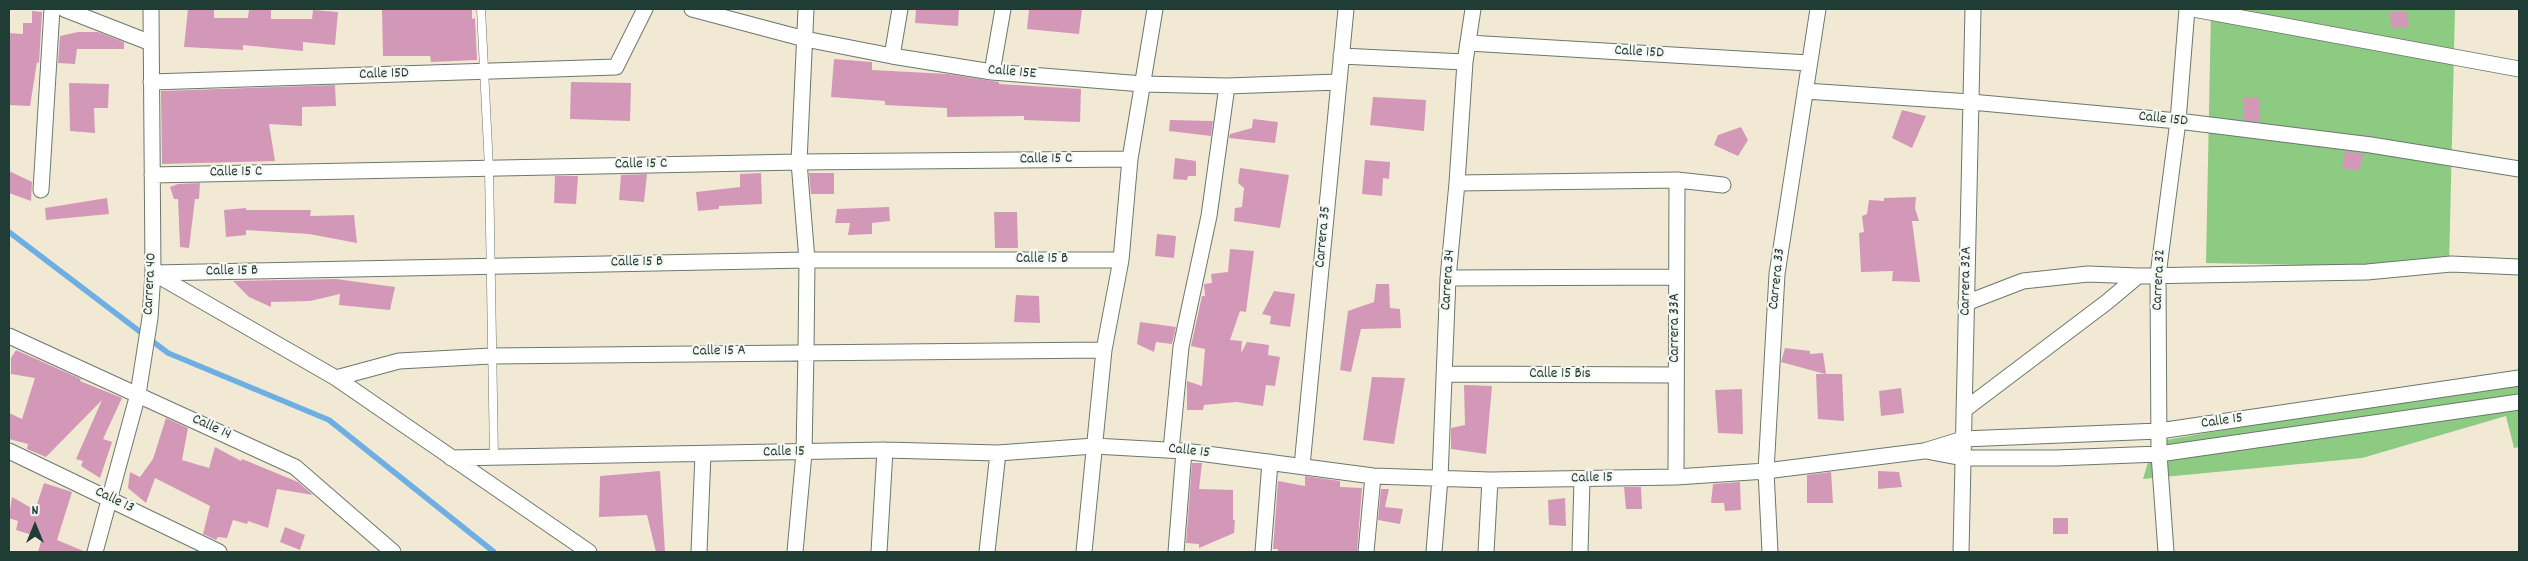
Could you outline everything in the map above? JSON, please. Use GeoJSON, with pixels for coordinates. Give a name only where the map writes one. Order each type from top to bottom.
{"type":"FeatureCollection","features":[{"type":"Feature","properties":{"kind":"street"},"geometry":{"type":"LineString","coordinates":[[41,190],[52,9]]}},
{"type":"Feature","properties":{"kind":"street"},"geometry":{"type":"LineString","coordinates":[[64,9],[151,43]]}},
{"type":"Feature","properties":{"kind":"street","name":"Carrera 40"},"geometry":{"type":"LineString","coordinates":[[95,552],[111,500],[138,394],[150,318],[153,273],[151,9]]}},
{"type":"Feature","properties":{"kind":"street","name":"Calle 15D"},"geometry":{"type":"LineString","coordinates":[[151,82],[616,67],[645,9]]}},
{"type":"Feature","properties":{"kind":"street","name":"Calle 15E"},"geometry":{"type":"LineString","coordinates":[[692,9],[804,39],[892,56],[992,72],[1143,84],[1227,86],[1338,82]]}},
{"type":"Feature","properties":{"kind":"street"},"geometry":{"type":"LineString","coordinates":[[795,552],[804,453],[807,260],[799,162],[806,9]]}},
{"type":"Feature","properties":{"kind":"street"},"geometry":{"type":"LineString","coordinates":[[892,56],[900,9]]}},
{"type":"Feature","properties":{"kind":"street"},"geometry":{"type":"LineString","coordinates":[[992,72],[1003,9]]}},
{"type":"Feature","properties":{"kind":"street"},"geometry":{"type":"LineString","coordinates":[[1084,552],[1104,350],[1121,260],[1130,159],[1155,9]]}},
{"type":"Feature","properties":{"kind":"street","name":"Carrera 35"},"geometry":{"type":"LineString","coordinates":[[1302,466],[1346,9]]}},
{"type":"Feature","properties":{"kind":"street","name":"Carrera 34"},"geometry":{"type":"LineString","coordinates":[[1434,552],[1440,478],[1448,278],[1457,183],[1465,62],[1473,9]]}},
{"type":"Feature","properties":{"kind":"street","name":"Carrera 33"},"geometry":{"type":"LineString","coordinates":[[1770,552],[1766,471],[1776,274],[1818,9]]}},
{"type":"Feature","properties":{"kind":"street","name":"Carrera 32A"},"geometry":{"type":"LineString","coordinates":[[1961,552],[1972,9]]}},
{"type":"Feature","properties":{"kind":"street","name":"Carrera 32"},"geometry":{"type":"LineString","coordinates":[[2166,552],[2159,454],[2158,275],[2178,120],[2187,9]]}},
{"type":"Feature","properties":{"kind":"street"},"geometry":{"type":"LineString","coordinates":[[2193,9],[2519,68]]}},
{"type":"Feature","properties":{"kind":"street","name":"Calle 15D"},"geometry":{"type":"LineString","coordinates":[[1468,44],[1809,63]]}},
{"type":"Feature","properties":{"kind":"street"},"geometry":{"type":"LineString","coordinates":[[1341,56],[1465,62]]}},
{"type":"Feature","properties":{"kind":"street"},"geometry":{"type":"LineString","coordinates":[[1176,552],[1181,347],[1209,216],[1227,86]]}},
{"type":"Feature","properties":{"kind":"street","name":"Calle 15D"},"geometry":{"type":"LineString","coordinates":[[1805,91],[1970,102],[2178,120],[2370,145],[2519,169]]}},
{"type":"Feature","properties":{"kind":"street","name":"Calle 15 C"},"geometry":{"type":"LineString","coordinates":[[152,175],[799,162],[1130,159]]}},
{"type":"Feature","properties":{"kind":"street"},"geometry":{"type":"LineString","coordinates":[[1457,183],[1677,180],[1723,185]]}},
{"type":"Feature","properties":{"kind":"street","name":"Carrera 33A"},"geometry":{"type":"LineString","coordinates":[[1676,477],[1677,180]]}},
{"type":"Feature","properties":{"kind":"street","name":"Calle 15 B"},"geometry":{"type":"LineString","coordinates":[[153,273],[807,260],[1121,260]]}},
{"type":"Feature","properties":{"kind":"street"},"geometry":{"type":"LineString","coordinates":[[1966,303],[2023,281],[2088,274],[2138,276],[2367,272],[2451,264],[2519,267]]}},
{"type":"Feature","properties":{"kind":"street"},"geometry":{"type":"LineString","coordinates":[[153,273],[336,378],[589,552]]}},
{"type":"Feature","properties":{"kind":"street"},"geometry":{"type":"LineString","coordinates":[[1964,410],[2107,302],[2138,276]]}},
{"type":"Feature","properties":{"kind":"street"},"geometry":{"type":"LineString","coordinates":[[1448,278],[1676,277]]}},
{"type":"Feature","properties":{"kind":"street","name":"Calle 14"},"geometry":{"type":"LineString","coordinates":[[9,336],[295,467],[393,552]]}},
{"type":"Feature","properties":{"kind":"street","name":"Calle 15 A"},"geometry":{"type":"LineString","coordinates":[[336,378],[399,361],[491,356],[806,351],[1104,350]]}},
{"type":"Feature","properties":{"kind":"street","name":"Calle 15 Bis"},"geometry":{"type":"LineString","coordinates":[[1444,374],[1676,375]]}},
{"type":"Feature","properties":{"kind":"street","name":"Calle 15"},"geometry":{"type":"LineString","coordinates":[[450,458],[804,453],[885,450],[998,453],[1094,446],[1178,450],[1373,476],[1490,480],[1676,477],[1766,471],[1924,451],[1963,439],[2159,431],[2519,378]]}},
{"type":"Feature","properties":{"kind":"street","name":"Calle 15"},"geometry":{"type":"LineString","coordinates":[[1924,451],[1963,458],[2056,458],[2159,454],[2519,402]]}},
{"type":"Feature","properties":{"kind":"street"},"geometry":{"type":"LineString","coordinates":[[879,552],[885,450]]}},
{"type":"Feature","properties":{"kind":"street","name":"Calle 13"},"geometry":{"type":"LineString","coordinates":[[9,451],[219,552]]}},
{"type":"Feature","properties":{"kind":"street"},"geometry":{"type":"LineString","coordinates":[[987,552],[998,453]]}},
{"type":"Feature","properties":{"kind":"street"},"geometry":{"type":"LineString","coordinates":[[699,552],[703,454]]}},
{"type":"Feature","properties":{"kind":"street"},"geometry":{"type":"LineString","coordinates":[[1263,552],[1270,462]]}},
{"type":"Feature","properties":{"kind":"street"},"geometry":{"type":"LineString","coordinates":[[1366,552],[1373,476]]}},
{"type":"Feature","properties":{"kind":"street"},"geometry":{"type":"LineString","coordinates":[[1580,552],[1582,479]]}},
{"type":"Feature","properties":{"kind":"street"},"geometry":{"type":"LineString","coordinates":[[1486,552],[1490,480]]}},
{"type":"Feature","properties":{"kind":"lane"},"geometry":{"type":"LineString","coordinates":[[481,9],[489,168],[489,266],[494,457]]}},
{"type":"Feature","properties":{"kind":"green space"},"geometry":{"type":"Polygon","coordinates":[[[2211,9],[2455,9],[2449,268],[2206,263],[2211,9]]]}},
{"type":"Feature","properties":{"kind":"green space"},"geometry":{"type":"Polygon","coordinates":[[[2519,383],[2519,447],[2514,448],[2506,416],[2362,458],[2143,479],[2154,442],[2477,386],[2519,383]]]}},
{"type":"Feature","properties":{"kind":"building"},"geometry":{"type":"Polygon","coordinates":[[[188,9],[214,9],[214,18],[248,18],[249,9],[271,9],[271,19],[312,19],[313,10],[338,12],[335,45],[303,42],[303,51],[243,45],[243,50],[184,47],[188,9]]]}},
{"type":"Feature","properties":{"kind":"building"},"geometry":{"type":"Polygon","coordinates":[[[382,9],[472,9],[472,19],[475,18],[477,60],[431,62],[430,56],[383,56],[382,9]]]}},
{"type":"Feature","properties":{"kind":"building"},"geometry":{"type":"Polygon","coordinates":[[[916,9],[959,9],[958,26],[915,23],[916,9]]]}},
{"type":"Feature","properties":{"kind":"building"},"geometry":{"type":"Polygon","coordinates":[[[1029,9],[1082,9],[1079,34],[1027,29],[1029,9]]]}},
{"type":"Feature","properties":{"kind":"building"},"geometry":{"type":"Polygon","coordinates":[[[32,11],[42,12],[39,63],[37,62],[30,106],[9,105],[9,33],[23,34],[23,23],[32,23],[32,11]]]}},
{"type":"Feature","properties":{"kind":"building"},"geometry":{"type":"Polygon","coordinates":[[[2407,11],[2409,27],[2391,28],[2390,12],[2407,11]]]}},
{"type":"Feature","properties":{"kind":"building"},"geometry":{"type":"Polygon","coordinates":[[[78,32],[98,32],[124,42],[124,49],[77,49],[75,64],[58,63],[60,36],[78,32]]]}},
{"type":"Feature","properties":{"kind":"building"},"geometry":{"type":"Polygon","coordinates":[[[834,59],[872,62],[872,70],[948,74],[999,82],[999,84],[1081,89],[1080,122],[1024,120],[1024,116],[947,117],[947,108],[885,105],[885,101],[831,97],[834,59]]]}},
{"type":"Feature","properties":{"kind":"building"},"geometry":{"type":"Polygon","coordinates":[[[571,82],[631,83],[630,121],[570,119],[571,82]]]}},
{"type":"Feature","properties":{"kind":"building"},"geometry":{"type":"Polygon","coordinates":[[[69,83],[109,84],[108,108],[94,108],[95,133],[70,131],[69,83]]]}},
{"type":"Feature","properties":{"kind":"building"},"geometry":{"type":"Polygon","coordinates":[[[335,85],[336,106],[302,107],[302,126],[269,124],[275,161],[162,164],[161,91],[335,85]]]}},
{"type":"Feature","properties":{"kind":"building"},"geometry":{"type":"Polygon","coordinates":[[[1373,97],[1426,100],[1424,131],[1370,125],[1373,97]]]}},
{"type":"Feature","properties":{"kind":"building"},"geometry":{"type":"Polygon","coordinates":[[[2243,98],[2259,98],[2259,122],[2243,120],[2243,98]]]}},
{"type":"Feature","properties":{"kind":"building"},"geometry":{"type":"Polygon","coordinates":[[[1902,110],[1926,116],[1912,148],[1892,138],[1902,110]]]}},
{"type":"Feature","properties":{"kind":"building"},"geometry":{"type":"Polygon","coordinates":[[[1253,119],[1278,122],[1275,143],[1229,138],[1230,134],[1252,128],[1253,119]]]}},
{"type":"Feature","properties":{"kind":"building"},"geometry":{"type":"Polygon","coordinates":[[[1170,120],[1213,121],[1211,136],[1169,131],[1170,120]]]}},
{"type":"Feature","properties":{"kind":"building"},"geometry":{"type":"Polygon","coordinates":[[[1741,127],[1748,140],[1738,156],[1714,145],[1718,135],[1741,127]]]}},
{"type":"Feature","properties":{"kind":"building"},"geometry":{"type":"Polygon","coordinates":[[[2345,151],[2364,154],[2358,171],[2342,168],[2345,151]]]}},
{"type":"Feature","properties":{"kind":"building"},"geometry":{"type":"Polygon","coordinates":[[[1175,158],[1196,161],[1196,176],[1188,176],[1187,180],[1173,179],[1175,158]]]}},
{"type":"Feature","properties":{"kind":"building"},"geometry":{"type":"Polygon","coordinates":[[[1365,160],[1390,162],[1389,179],[1383,178],[1382,196],[1362,194],[1365,160]]]}},
{"type":"Feature","properties":{"kind":"building"},"geometry":{"type":"Polygon","coordinates":[[[1240,168],[1289,175],[1280,228],[1234,221],[1235,208],[1242,207],[1244,188],[1238,183],[1240,168]]]}},
{"type":"Feature","properties":{"kind":"building"},"geometry":{"type":"Polygon","coordinates":[[[9,171],[32,182],[31,201],[9,193],[9,171]]]}},
{"type":"Feature","properties":{"kind":"building"},"geometry":{"type":"Polygon","coordinates":[[[761,173],[762,204],[719,206],[719,209],[698,211],[696,192],[740,187],[740,174],[761,173]]]}},
{"type":"Feature","properties":{"kind":"building"},"geometry":{"type":"Polygon","coordinates":[[[809,173],[834,173],[834,194],[811,194],[809,173]]]}},
{"type":"Feature","properties":{"kind":"building"},"geometry":{"type":"Polygon","coordinates":[[[647,174],[644,202],[619,200],[621,175],[647,174]]]}},
{"type":"Feature","properties":{"kind":"building"},"geometry":{"type":"Polygon","coordinates":[[[555,176],[578,176],[576,204],[554,203],[555,176]]]}},
{"type":"Feature","properties":{"kind":"building"},"geometry":{"type":"Polygon","coordinates":[[[200,183],[199,199],[195,199],[189,248],[180,247],[178,199],[174,199],[170,187],[178,184],[200,183]]]}},
{"type":"Feature","properties":{"kind":"building"},"geometry":{"type":"Polygon","coordinates":[[[1916,197],[1915,208],[1919,221],[1912,221],[1920,282],[1892,281],[1893,271],[1861,272],[1859,233],[1864,232],[1862,216],[1867,214],[1869,200],[1884,201],[1884,198],[1916,197]]]}},
{"type":"Feature","properties":{"kind":"building"},"geometry":{"type":"Polygon","coordinates":[[[107,198],[109,214],[46,220],[45,208],[107,198]]]}},
{"type":"Feature","properties":{"kind":"building"},"geometry":{"type":"Polygon","coordinates":[[[889,207],[890,221],[872,223],[872,234],[848,235],[850,223],[835,223],[837,209],[889,207]]]}},
{"type":"Feature","properties":{"kind":"building"},"geometry":{"type":"Polygon","coordinates":[[[246,208],[246,210],[311,210],[310,216],[354,215],[357,243],[309,234],[246,230],[246,235],[226,237],[224,210],[246,208]]]}},
{"type":"Feature","properties":{"kind":"building"},"geometry":{"type":"Polygon","coordinates":[[[994,212],[1017,212],[1018,248],[995,248],[994,212]]]}},
{"type":"Feature","properties":{"kind":"building"},"geometry":{"type":"Polygon","coordinates":[[[1157,234],[1176,236],[1174,258],[1155,256],[1157,234]]]}},
{"type":"Feature","properties":{"kind":"building"},"geometry":{"type":"Polygon","coordinates":[[[1230,249],[1254,251],[1246,312],[1240,311],[1230,340],[1242,341],[1241,353],[1247,342],[1269,345],[1268,355],[1280,357],[1275,386],[1266,385],[1263,406],[1236,402],[1204,405],[1203,410],[1187,410],[1187,381],[1202,386],[1205,349],[1191,346],[1202,296],[1205,296],[1204,284],[1212,283],[1211,274],[1228,272],[1230,249]]]}},
{"type":"Feature","properties":{"kind":"building"},"geometry":{"type":"Polygon","coordinates":[[[336,279],[395,287],[390,310],[339,305],[340,294],[310,301],[271,302],[271,307],[249,297],[233,281],[336,279]]]}},
{"type":"Feature","properties":{"kind":"building"},"geometry":{"type":"Polygon","coordinates":[[[1376,284],[1389,284],[1390,308],[1400,309],[1401,328],[1361,329],[1351,372],[1340,370],[1348,311],[1374,302],[1376,284]]]}},
{"type":"Feature","properties":{"kind":"building"},"geometry":{"type":"Polygon","coordinates":[[[1274,291],[1295,294],[1290,327],[1270,324],[1271,316],[1262,314],[1274,291]]]}},
{"type":"Feature","properties":{"kind":"building"},"geometry":{"type":"Polygon","coordinates":[[[1016,295],[1039,296],[1040,323],[1014,322],[1016,295]]]}},
{"type":"Feature","properties":{"kind":"building"},"geometry":{"type":"Polygon","coordinates":[[[1140,322],[1176,327],[1172,344],[1156,342],[1154,352],[1137,344],[1140,322]]]}},
{"type":"Feature","properties":{"kind":"building"},"geometry":{"type":"Polygon","coordinates":[[[1785,348],[1810,351],[1810,354],[1823,353],[1826,374],[1842,374],[1844,421],[1818,419],[1816,374],[1825,374],[1781,362],[1785,348]]]}},
{"type":"Feature","properties":{"kind":"building"},"geometry":{"type":"Polygon","coordinates":[[[16,350],[81,379],[80,381],[122,398],[103,439],[112,442],[100,478],[81,466],[83,461],[76,459],[102,400],[46,457],[27,449],[28,444],[9,439],[9,413],[22,419],[35,378],[11,374],[11,358],[16,350]]]}},
{"type":"Feature","properties":{"kind":"building"},"geometry":{"type":"Polygon","coordinates":[[[1372,377],[1405,378],[1394,444],[1363,440],[1372,377]]]}},
{"type":"Feature","properties":{"kind":"building"},"geometry":{"type":"Polygon","coordinates":[[[1464,385],[1492,386],[1486,454],[1451,449],[1451,428],[1465,425],[1464,385]]]}},
{"type":"Feature","properties":{"kind":"building"},"geometry":{"type":"Polygon","coordinates":[[[1901,388],[1904,413],[1881,416],[1879,391],[1901,388]]]}},
{"type":"Feature","properties":{"kind":"building"},"geometry":{"type":"Polygon","coordinates":[[[1742,389],[1743,434],[1718,433],[1715,390],[1742,389]]]}},
{"type":"Feature","properties":{"kind":"building"},"geometry":{"type":"Polygon","coordinates":[[[166,418],[188,428],[182,460],[209,468],[215,447],[241,461],[242,459],[298,482],[313,495],[277,489],[268,528],[248,521],[247,524],[233,520],[227,538],[218,537],[216,540],[203,534],[210,506],[155,478],[146,503],[128,488],[130,472],[140,477],[153,459],[166,418]]]}},
{"type":"Feature","properties":{"kind":"building"},"geometry":{"type":"Polygon","coordinates":[[[1192,463],[1202,463],[1199,489],[1233,490],[1234,533],[1199,548],[1199,544],[1186,543],[1192,463]]]}},
{"type":"Feature","properties":{"kind":"building"},"geometry":{"type":"Polygon","coordinates":[[[660,471],[665,552],[656,552],[647,515],[599,517],[600,476],[660,471]]]}},
{"type":"Feature","properties":{"kind":"building"},"geometry":{"type":"Polygon","coordinates":[[[1878,471],[1899,472],[1902,487],[1878,489],[1878,471]]]}},
{"type":"Feature","properties":{"kind":"building"},"geometry":{"type":"Polygon","coordinates":[[[1831,472],[1833,503],[1807,503],[1807,475],[1831,472]]]}},
{"type":"Feature","properties":{"kind":"building"},"geometry":{"type":"Polygon","coordinates":[[[1305,476],[1340,481],[1340,487],[1362,488],[1357,552],[1278,552],[1278,549],[1273,549],[1278,481],[1305,486],[1305,476]]]}},
{"type":"Feature","properties":{"kind":"building"},"geometry":{"type":"Polygon","coordinates":[[[1740,482],[1741,510],[1725,511],[1724,503],[1711,503],[1713,484],[1740,482]]]}},
{"type":"Feature","properties":{"kind":"building"},"geometry":{"type":"Polygon","coordinates":[[[44,483],[72,492],[57,540],[86,552],[38,552],[42,538],[16,530],[18,521],[9,518],[12,497],[35,510],[44,483]]]}},
{"type":"Feature","properties":{"kind":"building"},"geometry":{"type":"Polygon","coordinates":[[[1624,487],[1641,487],[1642,509],[1626,509],[1624,487]]]}},
{"type":"Feature","properties":{"kind":"building"},"geometry":{"type":"Polygon","coordinates":[[[1381,489],[1389,489],[1385,507],[1403,509],[1400,524],[1378,520],[1381,489]]]}},
{"type":"Feature","properties":{"kind":"building"},"geometry":{"type":"Polygon","coordinates":[[[1565,498],[1566,526],[1549,525],[1548,500],[1565,498]]]}},
{"type":"Feature","properties":{"kind":"building"},"geometry":{"type":"Polygon","coordinates":[[[2053,518],[2068,518],[2068,534],[2053,534],[2053,518]]]}},
{"type":"Feature","properties":{"kind":"building"},"geometry":{"type":"Polygon","coordinates":[[[285,527],[305,535],[300,550],[280,542],[285,527]]]}},
{"type":"Feature","properties":{"kind":"waterway"},"geometry":{"type":"LineString","coordinates":[[9,232],[168,353],[329,420],[494,552]]}}]}
